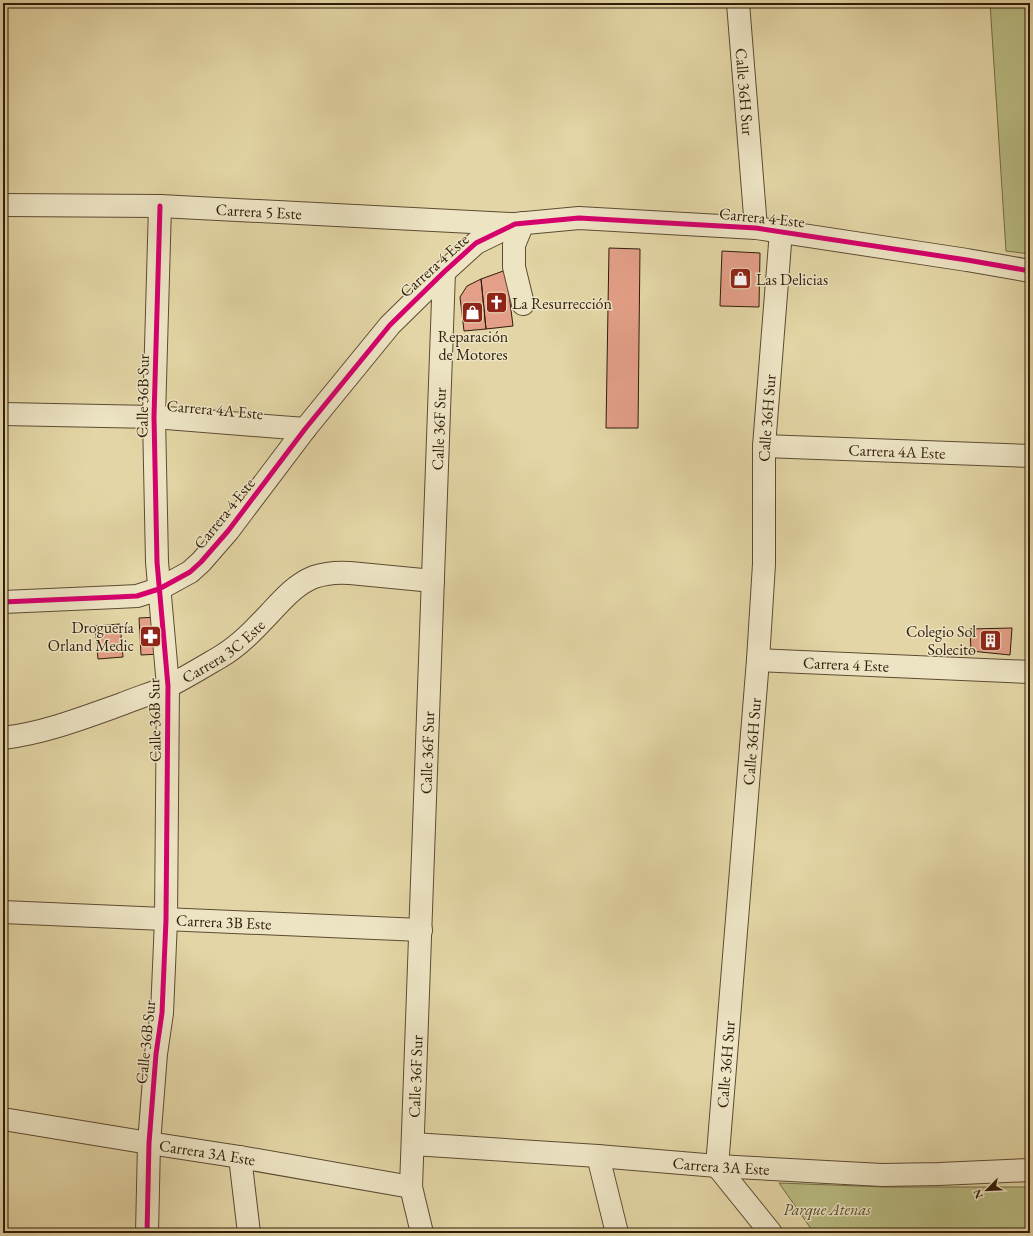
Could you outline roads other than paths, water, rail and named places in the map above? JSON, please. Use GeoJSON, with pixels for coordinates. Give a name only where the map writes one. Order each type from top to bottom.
{"type":"FeatureCollection","features":[{"type":"Feature","properties":{"kind":"street","name":"Calle 36H Sur"},"geometry":{"type":"LineString","coordinates":[[738,3],[756,228]]}},
{"type":"Feature","properties":{"kind":"street","name":"Carrera 5 Este"},"geometry":{"type":"LineString","coordinates":[[3,205],[160,206],[518,223]]}},
{"type":"Feature","properties":{"kind":"street","name":"Calle 36B Sur"},"geometry":{"type":"LineString","coordinates":[[147,1233],[149,1144],[156,1054],[163,999],[166,920],[168,686],[157,562],[154,416],[160,206]]}},
{"type":"Feature","properties":{"kind":"street","name":"Carrera 4 Este"},"geometry":{"type":"LineString","coordinates":[[3,602],[137,596],[159,589],[190,572],[201,562],[241,514],[305,429],[390,324],[476,243],[518,223],[579,218],[756,228],[1030,271]]}},
{"type":"Feature","properties":{"kind":"street"},"geometry":{"type":"LineString","coordinates":[[518,223],[514,245],[514,267],[523,304]]}},
{"type":"Feature","properties":{"kind":"street","name":"Calle 36H Sur"},"geometry":{"type":"LineString","coordinates":[[717,1166],[758,660],[764,564],[764,446],[781,231]]}},
{"type":"Feature","properties":{"kind":"street","name":"Calle 36F Sur"},"geometry":{"type":"LineString","coordinates":[[422,1233],[411,1187],[444,272]]}},
{"type":"Feature","properties":{"kind":"street","name":"Carrera 4A Este"},"geometry":{"type":"LineString","coordinates":[[3,414],[154,416],[305,429]]}},
{"type":"Feature","properties":{"kind":"street","name":"Carrera 4A Este"},"geometry":{"type":"LineString","coordinates":[[764,446],[1030,456]]}},
{"type":"Feature","properties":{"kind":"street","name":"Carrera 3C Este"},"geometry":{"type":"LineString","coordinates":[[3,738],[15,737],[88,717],[168,686],[222,656],[246,638],[293,589],[314,577],[326,574],[350,573],[433,581]]}},
{"type":"Feature","properties":{"kind":"street","name":"Carrera 4 Este"},"geometry":{"type":"LineString","coordinates":[[758,660],[1030,672]]}},
{"type":"Feature","properties":{"kind":"street","name":"Carrera 3B Este"},"geometry":{"type":"LineString","coordinates":[[3,912],[420,930]]}},
{"type":"Feature","properties":{"kind":"street","name":"Carrera 3A Este"},"geometry":{"type":"LineString","coordinates":[[3,1119],[149,1144],[240,1157],[411,1187]]}},
{"type":"Feature","properties":{"kind":"street","name":"Carrera 3A Este"},"geometry":{"type":"LineString","coordinates":[[413,1144],[598,1156],[717,1166],[882,1175],[1030,1170]]}},
{"type":"Feature","properties":{"kind":"street"},"geometry":{"type":"LineString","coordinates":[[598,1156],[617,1233]]}},
{"type":"Feature","properties":{"kind":"street"},"geometry":{"type":"LineString","coordinates":[[240,1157],[249,1233]]}},
{"type":"Feature","properties":{"kind":"street"},"geometry":{"type":"LineString","coordinates":[[717,1166],[771,1233]]}},
{"type":"Feature","properties":{"kind":"place","name":"Las Delicias"},"geometry":{"type":"Point","coordinates":[740,279]}},
{"type":"Feature","properties":{"kind":"place","name":"La Resurrección"},"geometry":{"type":"Point","coordinates":[497,303]}},
{"type":"Feature","properties":{"kind":"place","name":"Reparación de Motores"},"geometry":{"type":"Point","coordinates":[473,313]}},
{"type":"Feature","properties":{"kind":"place","name":"Droguería Orland Medic"},"geometry":{"type":"Point","coordinates":[150,636]}},
{"type":"Feature","properties":{"kind":"place","name":"Colegio Sol Solecito"},"geometry":{"type":"Point","coordinates":[991,640]}},
{"type":"Feature","properties":{"kind":"park label","name":"Parque Atenas"},"geometry":{"type":"Point","coordinates":[827,1209]}}]}
